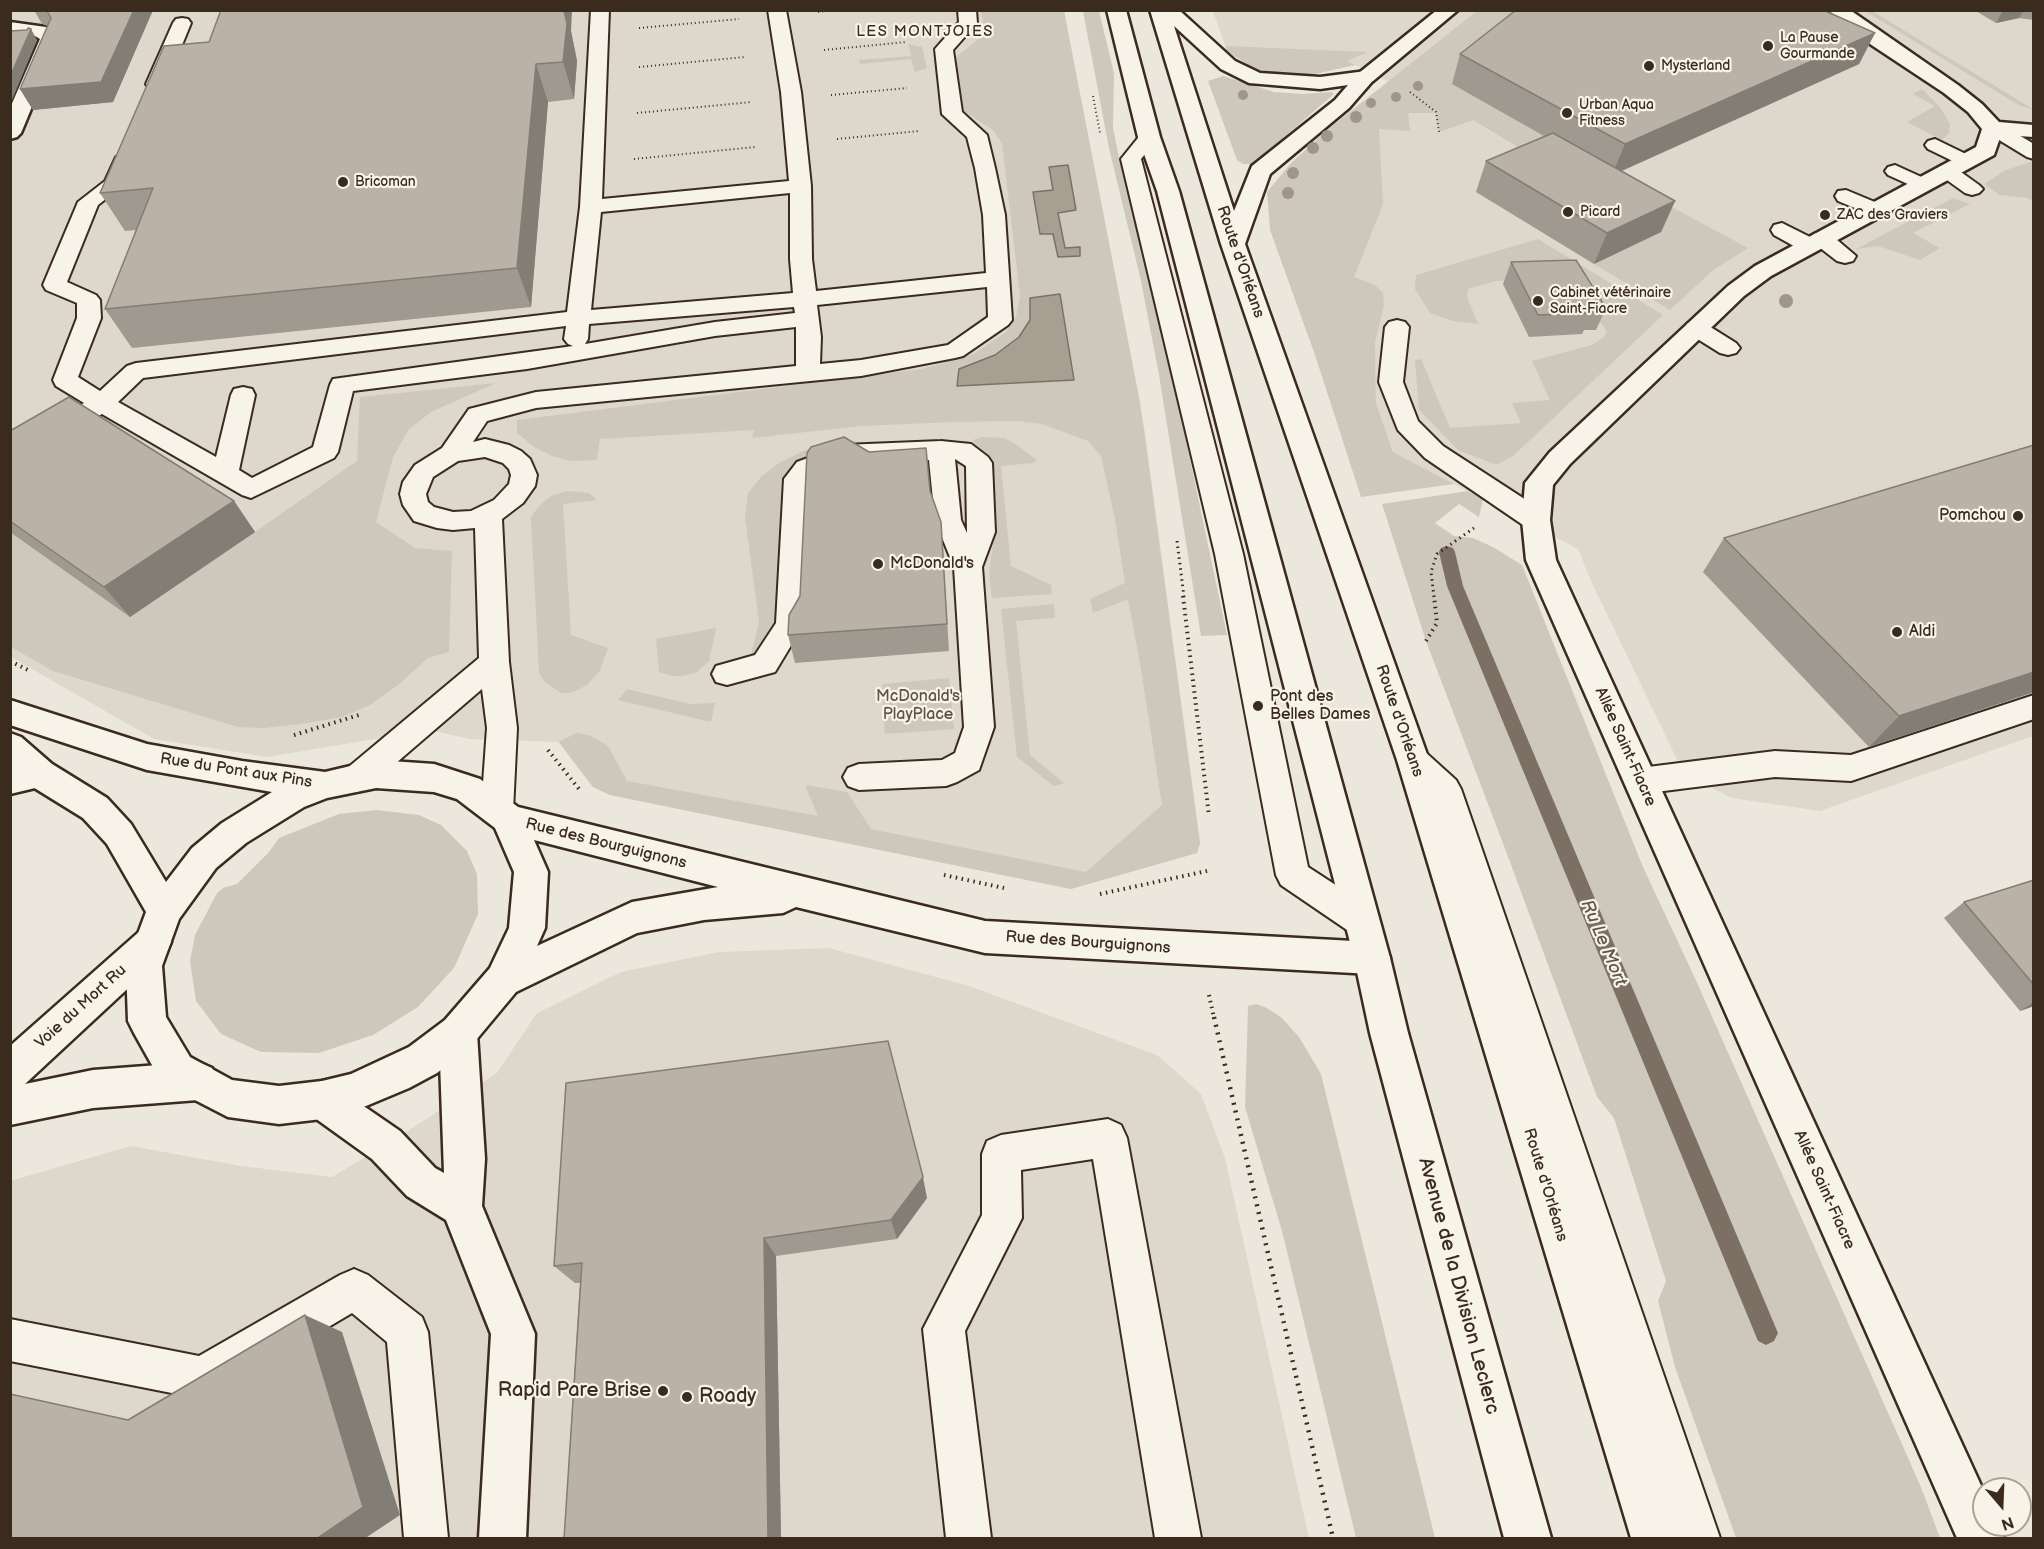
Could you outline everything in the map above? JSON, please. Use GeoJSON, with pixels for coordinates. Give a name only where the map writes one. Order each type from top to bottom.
{"type":"FeatureCollection","features":[{"type":"Feature","properties":{"kind":"street"},"geometry":{"type":"LineString","coordinates":[[1116,10],[1149,136],[1168,191],[1372,958]]}},
{"type":"Feature","properties":{"kind":"street","name":"Route d'Orléans"},"geometry":{"type":"LineString","coordinates":[[1159,10],[1233,244],[1413,760],[1655,1539]]}},
{"type":"Feature","properties":{"kind":"street"},"geometry":{"type":"LineString","coordinates":[[1167,10],[1228,64],[1256,79],[1320,83],[1366,77]]}},
{"type":"Feature","properties":{"kind":"street"},"geometry":{"type":"LineString","coordinates":[[1233,244],[1260,171],[1342,104],[1366,77],[1449,10]]}},
{"type":"Feature","properties":{"kind":"street"},"geometry":{"type":"LineString","coordinates":[[1829,14],[1876,40],[1951,89],[1975,108],[1993,128],[2034,131]]}},
{"type":"Feature","properties":{"kind":"street"},"geometry":{"type":"LineString","coordinates":[[10,133],[51,37],[39,31],[11,28]]}},
{"type":"Feature","properties":{"kind":"street","name":"Allée Saint-Fiacre"},"geometry":{"type":"LineString","coordinates":[[1981,1539],[1541,560],[1536,520],[1539,483],[1560,458],[1736,291],[1762,271],[1986,150],[1993,128]]}},
{"type":"Feature","properties":{"kind":"street","name":"Rue du Pont aux Pins"},"geometry":{"type":"LineString","coordinates":[[10,712],[147,757],[242,776],[341,782]]}},
{"type":"Feature","properties":{"kind":"street"},"geometry":{"type":"LineString","coordinates":[[10,746],[25,777],[95,808],[119,834],[159,926]]}},
{"type":"Feature","properties":{"kind":"street"},"geometry":{"type":"LineString","coordinates":[[376,774],[434,778],[468,789],[502,815],[531,872],[527,928],[503,980],[458,1033],[423,1060],[395,1075],[352,1093],[322,1100],[279,1105],[228,1098],[176,1070],[147,1021],[144,966],[159,926],[204,858],[234,833],[292,797],[376,774]]}},
{"type":"Feature","properties":{"kind":"street","name":"Rue des Bourguignons"},"geometry":{"type":"LineString","coordinates":[[502,815],[808,896],[985,937],[1206,968],[1372,958]]}},
{"type":"Feature","properties":{"kind":"street","name":"Rue des Bourguignons"},"geometry":{"type":"LineString","coordinates":[[503,980],[632,918],[704,904],[808,896]]}},
{"type":"Feature","properties":{"kind":"street","name":"Voie du Mort Ru"},"geometry":{"type":"LineString","coordinates":[[10,1072],[159,926]]}},
{"type":"Feature","properties":{"kind":"street","name":"Avenue de la Division Leclerc"},"geometry":{"type":"LineString","coordinates":[[1372,958],[1389,1033],[1527,1539]]}},
{"type":"Feature","properties":{"kind":"street"},"geometry":{"type":"LineString","coordinates":[[458,1033],[465,1159],[461,1206],[513,1334],[503,1539]]}},
{"type":"Feature","properties":{"kind":"street"},"geometry":{"type":"LineString","coordinates":[[10,1106],[93,1089],[198,1081]]}},
{"type":"Feature","properties":{"kind":"street"},"geometry":{"type":"LineString","coordinates":[[322,1100],[386,1145],[421,1182],[461,1206]]}},
{"type":"Feature","properties":{"kind":"lane"},"geometry":{"type":"LineString","coordinates":[[574,353],[591,207],[600,10]]}},
{"type":"Feature","properties":{"kind":"lane"},"geometry":{"type":"LineString","coordinates":[[451,454],[478,416],[536,400],[861,368],[955,351],[1000,320],[994,215],[985,168],[977,135],[952,114],[944,49],[969,23],[967,10]]}},
{"type":"Feature","properties":{"kind":"lane"},"geometry":{"type":"LineString","coordinates":[[777,11],[791,99],[800,186],[801,260],[806,309],[808,373]]}},
{"type":"Feature","properties":{"kind":"lane"},"geometry":{"type":"LineString","coordinates":[[150,98],[182,23]]}},
{"type":"Feature","properties":{"kind":"lane"},"geometry":{"type":"LineString","coordinates":[[1993,128],[2034,153]]}},
{"type":"Feature","properties":{"kind":"lane"},"geometry":{"type":"LineString","coordinates":[[1149,136],[1131,159],[1228,554],[1293,875],[1362,921]]}},
{"type":"Feature","properties":{"kind":"lane"},"geometry":{"type":"LineString","coordinates":[[132,141],[114,184],[89,202],[54,285],[88,300],[89,318],[65,380],[250,489],[325,452],[342,385],[574,353],[715,329],[806,309],[997,279]]}},
{"type":"Feature","properties":{"kind":"lane"},"geometry":{"type":"LineString","coordinates":[[1935,145],[1956,166],[1972,189]]}},
{"type":"Feature","properties":{"kind":"lane"},"geometry":{"type":"LineString","coordinates":[[1895,171],[1921,184]]}},
{"type":"Feature","properties":{"kind":"lane"},"geometry":{"type":"LineString","coordinates":[[591,207],[800,186]]}},
{"type":"Feature","properties":{"kind":"lane"},"geometry":{"type":"LineString","coordinates":[[1846,196],[1874,210]]}},
{"type":"Feature","properties":{"kind":"lane"},"geometry":{"type":"LineString","coordinates":[[1782,230],[1845,256]]}},
{"type":"Feature","properties":{"kind":"lane"},"geometry":{"type":"LineString","coordinates":[[10,454],[102,403],[136,371],[530,322],[806,309]]}},
{"type":"Feature","properties":{"kind":"lane"},"geometry":{"type":"LineString","coordinates":[[1397,327],[1391,382],[1407,424],[1434,452],[1536,520]]}},
{"type":"Feature","properties":{"kind":"lane"},"geometry":{"type":"LineString","coordinates":[[1696,328],[1728,348]]}},
{"type":"Feature","properties":{"kind":"lane"},"geometry":{"type":"LineString","coordinates":[[225,473],[243,395]]}},
{"type":"Feature","properties":{"kind":"lane"},"geometry":{"type":"LineString","coordinates":[[485,448],[500,451],[512,457],[521,465],[524,475],[522,486],[514,497],[488,515],[471,520],[437,519],[424,514],[416,505],[413,494],[420,477],[436,462],[451,454],[485,448]]}},
{"type":"Feature","properties":{"kind":"lane"},"geometry":{"type":"LineString","coordinates":[[859,777],[946,773],[968,761],[979,727],[969,567],[948,520],[941,450]]}},
{"type":"Feature","properties":{"kind":"lane"},"geometry":{"type":"LineString","coordinates":[[727,674],[765,664],[790,624],[797,479],[806,468],[843,454],[962,450],[979,463],[981,532],[969,567]]}},
{"type":"Feature","properties":{"kind":"lane"},"geometry":{"type":"LineString","coordinates":[[488,515],[495,662],[502,728],[502,815]]}},
{"type":"Feature","properties":{"kind":"lane"},"geometry":{"type":"LineString","coordinates":[[341,782],[495,662]]}},
{"type":"Feature","properties":{"kind":"lane"},"geometry":{"type":"LineString","coordinates":[[1640,781],[1775,764],[1851,768],[2034,707]]}},
{"type":"Feature","properties":{"kind":"lane"},"geometry":{"type":"LineString","coordinates":[[1413,760],[1445,789],[1698,1539]]}},
{"type":"Feature","properties":{"kind":"lane"},"geometry":{"type":"LineString","coordinates":[[968,1539],[944,1329],[1002,1218],[1001,1154],[1108,1138],[1178,1539]]}},
{"type":"Feature","properties":{"kind":"lane"},"geometry":{"type":"LineString","coordinates":[[10,1340],[202,1378],[354,1289],[407,1332],[426,1539]]}},
{"type":"Feature","properties":{"kind":"path"},"geometry":{"type":"LineString","coordinates":[[595,117],[917,87]]}},
{"type":"Feature","properties":{"kind":"path"},"geometry":{"type":"LineString","coordinates":[[1405,90],[1424,100],[1436,112],[1439,132]]}},
{"type":"Feature","properties":{"kind":"path"},"geometry":{"type":"LineString","coordinates":[[592,163],[922,131]]}},
{"type":"Feature","properties":{"kind":"path"},"geometry":{"type":"LineString","coordinates":[[1426,641],[1437,623],[1431,572],[1437,554],[1476,526]]}},
{"type":"Feature","properties":{"kind":"path"},"geometry":{"type":"LineString","coordinates":[[10,661],[30,671]]}},
{"type":"Feature","properties":{"kind":"path"},"geometry":{"type":"LineString","coordinates":[[293,735],[361,714]]}},
{"type":"Feature","properties":{"kind":"path"},"geometry":{"type":"LineString","coordinates":[[544,744],[583,794]]}},
{"type":"Feature","properties":{"kind":"path"},"geometry":{"type":"LineString","coordinates":[[1098,894],[1207,871]]}},
{"type":"Feature","properties":{"kind":"path"},"geometry":{"type":"LineString","coordinates":[[938,874],[1008,889]]}},
{"type":"Feature","properties":{"kind":"path"},"geometry":{"type":"LineString","coordinates":[[1206,968],[1333,1539]]}},
{"type":"Feature","properties":{"kind":"shaded area"},"geometry":{"type":"Polygon","coordinates":[[[11,10],[1064,11],[1145,432],[1200,843],[1197,853],[1071,889],[610,795],[593,787],[558,742],[470,739],[430,730],[267,757],[154,739],[11,657],[11,10]]]}},
{"type":"Feature","properties":{"kind":"shaded area"},"geometry":{"type":"Polygon","coordinates":[[[1213,11],[2033,11],[2033,736],[1820,811],[1732,798],[1684,774],[1591,581],[1578,549],[1393,452],[1376,403],[1375,342],[1343,344],[1332,126],[1390,82],[1355,65],[1306,76],[1253,68],[1227,51],[1213,11]]]}},
{"type":"Feature","properties":{"kind":"shaded area"},"geometry":{"type":"Polygon","coordinates":[[[1068,165],[1076,210],[1058,213],[1065,248],[1080,247],[1080,256],[1058,257],[1053,234],[1040,234],[1033,192],[1053,190],[1049,167],[1068,165]]]}},
{"type":"Feature","properties":{"kind":"shaded area"},"geometry":{"type":"Polygon","coordinates":[[[1060,294],[1074,380],[957,386],[959,369],[995,355],[1019,337],[1030,320],[1030,298],[1060,294]]]}},
{"type":"Feature","properties":{"kind":"shaded area"},"geometry":{"type":"Polygon","coordinates":[[[829,948],[969,986],[1157,1055],[1201,1094],[1225,1158],[1309,1538],[11,1538],[10,1181],[131,1146],[241,1166],[332,1177],[497,1073],[537,1013],[621,972],[719,952],[829,948]]]}},
{"type":"Feature","properties":{"kind":"green space"},"geometry":{"type":"Polygon","coordinates":[[[981,11],[1064,11],[1140,402],[1200,843],[1197,853],[1071,889],[610,795],[593,787],[559,742],[576,733],[589,735],[608,746],[627,781],[818,816],[805,785],[847,792],[871,829],[1086,872],[1162,805],[1128,599],[1093,613],[1090,599],[1125,583],[1115,519],[1101,456],[1088,441],[1042,424],[1017,421],[954,422],[861,426],[752,438],[754,430],[600,439],[597,460],[571,461],[552,456],[534,447],[517,433],[517,420],[922,369],[974,354],[1006,332],[1016,317],[1020,296],[1002,143],[993,130],[959,108],[956,57],[985,34],[981,11]],[[1053,190],[1033,192],[1040,234],[1053,233],[1065,248],[1058,212],[1053,190]],[[1030,320],[1019,338],[995,355],[959,369],[1074,380],[1030,320]]]}},
{"type":"Feature","properties":{"kind":"green space"},"geometry":{"type":"Polygon","coordinates":[[[1083,11],[1099,11],[1114,73],[1113,128],[1175,388],[1227,635],[1201,636],[1159,375],[1141,281],[1109,148],[1083,11]]]}},
{"type":"Feature","properties":{"kind":"green space"},"geometry":{"type":"Polygon","coordinates":[[[1477,11],[1562,11],[1612,175],[1748,248],[1712,271],[1670,310],[1594,264],[1660,232],[1473,120],[1439,132],[1436,113],[1408,113],[1410,131],[1379,129],[1383,204],[1354,277],[1375,285],[1383,293],[1384,305],[1375,342],[1376,403],[1393,452],[1454,484],[1361,497],[1315,355],[1270,230],[1267,192],[1291,163],[1332,126],[1477,11]]]}},
{"type":"Feature","properties":{"kind":"green space"},"geometry":{"type":"Polygon","coordinates":[[[1865,11],[1872,11],[2033,109],[2020,106],[1865,11]]]}},
{"type":"Feature","properties":{"kind":"green space"},"geometry":{"type":"Polygon","coordinates":[[[908,44],[922,47],[927,68],[915,72],[911,59],[860,64],[859,60],[911,56],[908,44]]]}},
{"type":"Feature","properties":{"kind":"green space"},"geometry":{"type":"Polygon","coordinates":[[[1225,46],[1368,52],[1347,61],[1355,65],[1306,76],[1279,77],[1253,68],[1227,51],[1225,46]]]}},
{"type":"Feature","properties":{"kind":"green space"},"geometry":{"type":"Polygon","coordinates":[[[1223,76],[1274,92],[1303,94],[1332,92],[1334,94],[1253,164],[1243,164],[1237,160],[1208,81],[1223,76]]]}},
{"type":"Feature","properties":{"kind":"green space"},"geometry":{"type":"Polygon","coordinates":[[[1922,89],[1940,107],[1950,124],[1949,133],[1942,140],[1907,122],[1935,106],[1913,94],[1922,89]]]}},
{"type":"Feature","properties":{"kind":"green space"},"geometry":{"type":"Polygon","coordinates":[[[2033,161],[2033,202],[2028,198],[2000,195],[1984,184],[2006,170],[2033,161]]]}},
{"type":"Feature","properties":{"kind":"green space"},"geometry":{"type":"Polygon","coordinates":[[[1953,198],[1970,204],[1913,233],[1940,248],[1920,260],[1878,246],[1856,249],[1953,198]]]}},
{"type":"Feature","properties":{"kind":"green space"},"geometry":{"type":"Polygon","coordinates":[[[1538,239],[1663,315],[1513,456],[1496,465],[1458,450],[1419,410],[1415,360],[1421,359],[1450,428],[1521,423],[1512,403],[1550,400],[1532,361],[1592,345],[1604,337],[1607,331],[1598,319],[1554,279],[1496,281],[1468,289],[1467,297],[1478,324],[1453,321],[1430,313],[1415,289],[1416,275],[1538,239]]]}},
{"type":"Feature","properties":{"kind":"green space"},"geometry":{"type":"Polygon","coordinates":[[[496,383],[431,412],[408,430],[393,457],[376,522],[415,548],[452,551],[449,652],[428,658],[398,685],[370,705],[342,717],[307,723],[264,728],[238,727],[53,671],[11,647],[11,532],[255,532],[357,461],[360,397],[496,383]]]}},
{"type":"Feature","properties":{"kind":"green space"},"geometry":{"type":"Polygon","coordinates":[[[982,437],[1004,438],[1037,460],[1033,463],[1001,466],[1011,566],[1051,585],[1052,594],[992,598],[989,574],[993,542],[985,474],[974,452],[973,440],[982,437]]]}},
{"type":"Feature","properties":{"kind":"green space"},"geometry":{"type":"Polygon","coordinates":[[[825,445],[798,462],[787,477],[783,494],[780,611],[774,630],[760,656],[751,655],[759,622],[745,517],[748,493],[762,476],[779,463],[805,450],[825,445]]]}},
{"type":"Feature","properties":{"kind":"green space"},"geometry":{"type":"Polygon","coordinates":[[[566,491],[589,493],[597,500],[563,504],[571,635],[608,648],[599,672],[587,685],[571,693],[561,693],[545,682],[539,673],[531,517],[551,496],[566,491]]]}},
{"type":"Feature","properties":{"kind":"green space"},"geometry":{"type":"Polygon","coordinates":[[[1468,491],[1483,499],[1479,517],[1459,504],[1435,523],[1454,536],[1473,538],[1493,547],[1522,565],[1643,867],[1694,976],[1921,1487],[1940,1538],[1736,1538],[1675,1367],[1658,1301],[1666,1281],[1614,1118],[1597,1097],[1426,641],[1382,504],[1468,491]]]}},
{"type":"Feature","properties":{"kind":"green space"},"geometry":{"type":"Polygon","coordinates":[[[1054,604],[1055,618],[1016,621],[1030,755],[1064,783],[1054,786],[1017,757],[1001,609],[1054,604]]]}},
{"type":"Feature","properties":{"kind":"green space"},"geometry":{"type":"Polygon","coordinates":[[[716,628],[709,661],[697,672],[684,676],[672,676],[659,672],[656,639],[716,628]]]}},
{"type":"Feature","properties":{"kind":"green space","name":"McDonald's PlayPlace"},"geometry":{"type":"Polygon","coordinates":[[[949,678],[954,729],[885,734],[882,684],[949,678]]]}},
{"type":"Feature","properties":{"kind":"green space"},"geometry":{"type":"Polygon","coordinates":[[[627,689],[690,704],[715,703],[711,722],[618,700],[627,689]]]}},
{"type":"Feature","properties":{"kind":"green space"},"geometry":{"type":"Polygon","coordinates":[[[377,810],[419,815],[441,825],[467,851],[477,874],[478,914],[454,968],[418,1007],[373,1035],[319,1053],[261,1052],[221,1034],[196,1001],[190,961],[195,935],[217,893],[223,888],[237,884],[269,852],[279,838],[339,814],[377,810]]]}},
{"type":"Feature","properties":{"kind":"green space"},"geometry":{"type":"Polygon","coordinates":[[[1256,1004],[1281,1017],[1299,1037],[1321,1074],[1435,1538],[1356,1538],[1282,1231],[1245,1107],[1248,1006],[1256,1004]]]}},
{"type":"Feature","properties":{"kind":"building"},"geometry":{"type":"Polygon","coordinates":[[[46,10],[134,10],[101,82],[20,89],[51,18],[46,10]]]}},
{"type":"Feature","properties":{"kind":"building","name":"Bricoman"},"geometry":{"type":"Polygon","coordinates":[[[221,10],[564,10],[567,24],[563,62],[536,64],[517,268],[105,309],[153,188],[100,193],[164,46],[209,42],[221,10]]]}},
{"type":"Feature","properties":{"kind":"building"},"geometry":{"type":"Polygon","coordinates":[[[1516,10],[1823,10],[1875,33],[1625,144],[1460,54],[1516,10]]]}},
{"type":"Feature","properties":{"kind":"building"},"geometry":{"type":"Polygon","coordinates":[[[31,29],[10,77],[10,31],[27,30],[31,29]]]}},
{"type":"Feature","properties":{"kind":"building"},"geometry":{"type":"Polygon","coordinates":[[[1553,133],[1675,201],[1607,233],[1486,161],[1553,133]]]}},
{"type":"Feature","properties":{"kind":"building"},"geometry":{"type":"Polygon","coordinates":[[[1576,260],[1606,308],[1589,309],[1592,313],[1538,315],[1511,262],[1576,260]]]}},
{"type":"Feature","properties":{"kind":"building"},"geometry":{"type":"Polygon","coordinates":[[[69,397],[234,501],[104,587],[10,521],[10,431],[69,397]]]}},
{"type":"Feature","properties":{"kind":"building","name":"McDonald's"},"geometry":{"type":"Polygon","coordinates":[[[844,437],[869,452],[926,448],[930,491],[941,522],[947,624],[788,635],[789,615],[800,596],[807,453],[811,447],[844,437]]]}},
{"type":"Feature","properties":{"kind":"building","name":"Aldi"},"geometry":{"type":"Polygon","coordinates":[[[2034,445],[2034,672],[1899,716],[1724,538],[2034,445]]]}},
{"type":"Feature","properties":{"kind":"building"},"geometry":{"type":"Polygon","coordinates":[[[2034,880],[2034,985],[1964,902],[2034,880]]]}},
{"type":"Feature","properties":{"kind":"building","name":"Roady"},"geometry":{"type":"Polygon","coordinates":[[[888,1041],[923,1177],[891,1220],[764,1238],[768,1539],[564,1539],[582,1263],[554,1266],[566,1083],[888,1041]]]}},
{"type":"Feature","properties":{"kind":"building"},"geometry":{"type":"Polygon","coordinates":[[[305,1315],[363,1507],[316,1539],[10,1539],[10,1394],[128,1420],[305,1315]]]}},
{"type":"Feature","properties":{"kind":"waterway","name":"Ru Le Mort"},"geometry":{"type":"LineString","coordinates":[[1447,552],[1455,586],[1766,1333]]}},
{"type":"Feature","properties":{"kind":"place","name":"La Pause Gourmande"},"geometry":{"type":"Point","coordinates":[1768,46]}},
{"type":"Feature","properties":{"kind":"place","name":"Mysterland"},"geometry":{"type":"Point","coordinates":[1649,66]}},
{"type":"Feature","properties":{"kind":"place","name":"Urban Aqua Fitness"},"geometry":{"type":"Point","coordinates":[1567,113]}},
{"type":"Feature","properties":{"kind":"place","name":"Bricoman"},"geometry":{"type":"Point","coordinates":[343,182]}},
{"type":"Feature","properties":{"kind":"place","name":"Picard"},"geometry":{"type":"Point","coordinates":[1568,212]}},
{"type":"Feature","properties":{"kind":"place","name":"ZAC des Graviers"},"geometry":{"type":"Point","coordinates":[1825,215]}},
{"type":"Feature","properties":{"kind":"place","name":"Cabinet vétérinaire Saint-Fiacre"},"geometry":{"type":"Point","coordinates":[1538,301]}},
{"type":"Feature","properties":{"kind":"place","name":"Pomchou"},"geometry":{"type":"Point","coordinates":[2018,516]}},
{"type":"Feature","properties":{"kind":"place","name":"McDonald's"},"geometry":{"type":"Point","coordinates":[878,564]}},
{"type":"Feature","properties":{"kind":"place","name":"Aldi"},"geometry":{"type":"Point","coordinates":[1897,632]}},
{"type":"Feature","properties":{"kind":"place","name":"Pont des Belles Dames"},"geometry":{"type":"Point","coordinates":[1258,706]}},
{"type":"Feature","properties":{"kind":"place","name":"Rapid Pare Brise"},"geometry":{"type":"Point","coordinates":[663,1391]}},
{"type":"Feature","properties":{"kind":"place","name":"Roady"},"geometry":{"type":"Point","coordinates":[687,1397]}},
{"type":"Feature","properties":{"kind":"district","name":"LES MONTJOIES"},"geometry":{"type":"Point","coordinates":[925,32]}}]}
